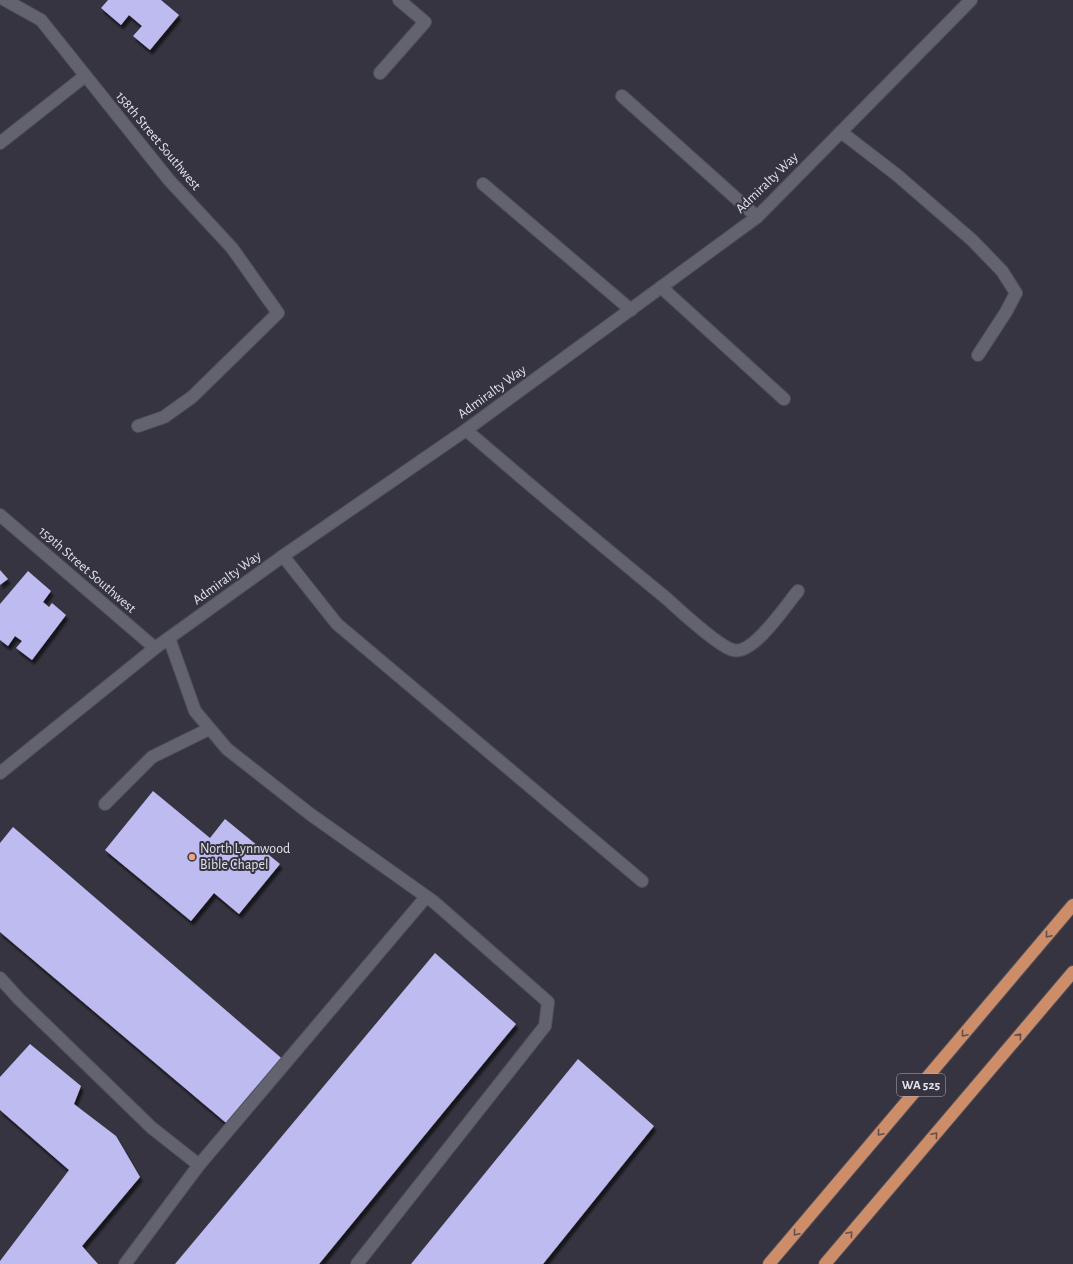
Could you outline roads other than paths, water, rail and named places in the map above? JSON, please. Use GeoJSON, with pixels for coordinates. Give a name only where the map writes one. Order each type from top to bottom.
{"type":"FeatureCollection","features":[{"type":"Feature","properties":{"kind":"highway","name":"WA 525"},"geometry":{"type":"LineString","coordinates":[[769,1264],[1073,905]]}},
{"type":"Feature","properties":{"kind":"highway","name":"WA 525"},"geometry":{"type":"LineString","coordinates":[[825,1264],[1073,972]]}},
{"type":"Feature","properties":{"kind":"street","name":"158th Street Southwest"},"geometry":{"type":"LineString","coordinates":[[6,0],[41,20],[169,180],[232,248],[278,313],[192,397],[164,418],[138,426]]}},
{"type":"Feature","properties":{"kind":"street"},"geometry":{"type":"LineString","coordinates":[[380,73],[425,22],[399,0]]}},
{"type":"Feature","properties":{"kind":"street","name":"Admiralty Way"},"geometry":{"type":"LineString","coordinates":[[0,773],[155,648],[283,556],[466,430],[757,217],[971,0]]}},
{"type":"Feature","properties":{"kind":"street"},"geometry":{"type":"LineString","coordinates":[[0,143],[85,76]]}},
{"type":"Feature","properties":{"kind":"street"},"geometry":{"type":"LineString","coordinates":[[622,96],[757,217]]}},
{"type":"Feature","properties":{"kind":"street"},"geometry":{"type":"LineString","coordinates":[[841,132],[896,175],[972,240],[1005,276],[1016,293],[1006,312],[978,355]]}},
{"type":"Feature","properties":{"kind":"street"},"geometry":{"type":"LineString","coordinates":[[483,184],[631,310]]}},
{"type":"Feature","properties":{"kind":"street"},"geometry":{"type":"LineString","coordinates":[[661,287],[784,399]]}},
{"type":"Feature","properties":{"kind":"street"},"geometry":{"type":"LineString","coordinates":[[466,430],[719,642],[734,651],[744,649],[756,642],[798,591]]}},
{"type":"Feature","properties":{"kind":"street","name":"159th Street Southwest"},"geometry":{"type":"LineString","coordinates":[[0,515],[155,648]]}},
{"type":"Feature","properties":{"kind":"street"},"geometry":{"type":"LineString","coordinates":[[283,556],[337,624],[642,881]]}},
{"type":"Feature","properties":{"kind":"street"},"geometry":{"type":"LineString","coordinates":[[169,638],[195,711],[227,749],[310,814],[426,897],[548,1002],[545,1026],[357,1264]]}},
{"type":"Feature","properties":{"kind":"street"},"geometry":{"type":"LineString","coordinates":[[104,804],[152,757],[209,729]]}},
{"type":"Feature","properties":{"kind":"street"},"geometry":{"type":"LineString","coordinates":[[125,1264],[199,1165],[426,897]]}},
{"type":"Feature","properties":{"kind":"street"},"geometry":{"type":"LineString","coordinates":[[0,978],[19,999],[152,1128],[199,1165]]}},
{"type":"Feature","properties":{"kind":"place","name":"North Lynnwood Bible Chapel"},"geometry":{"type":"Point","coordinates":[192,857]}}]}
